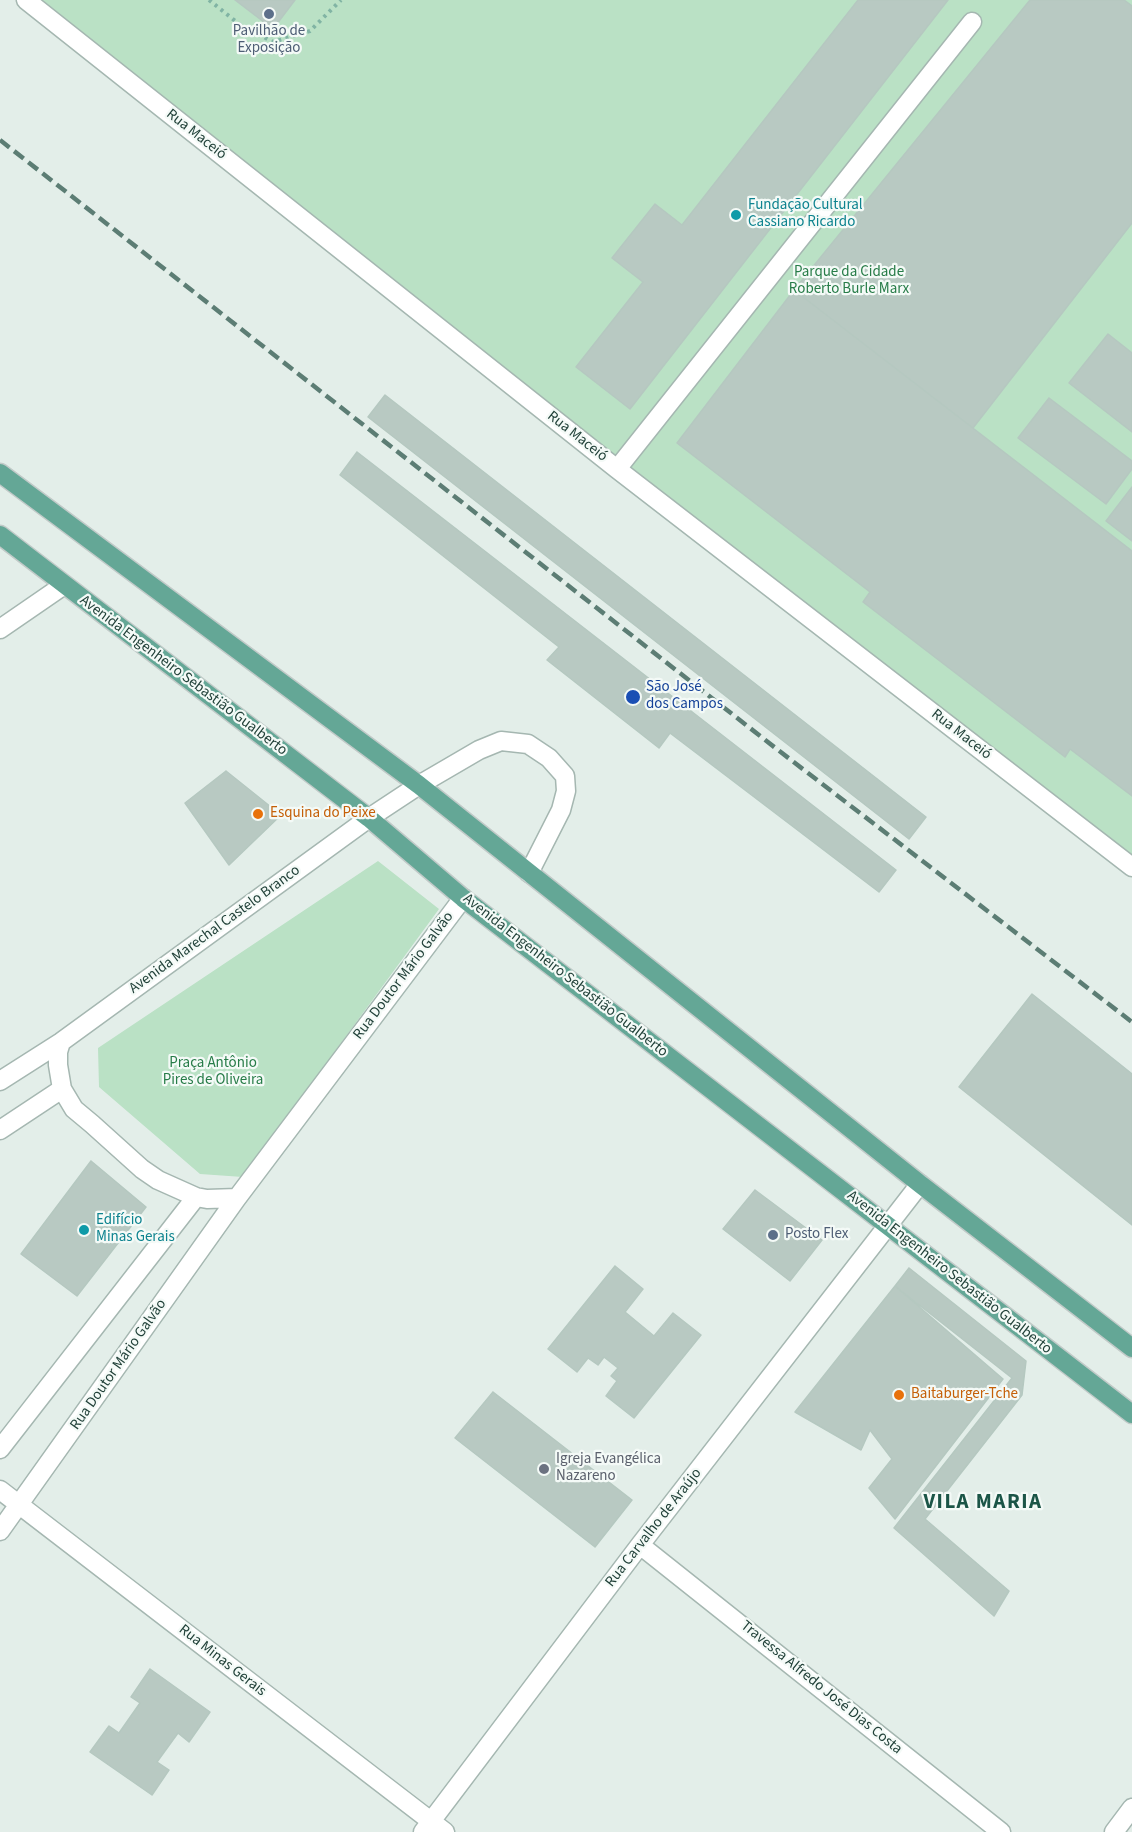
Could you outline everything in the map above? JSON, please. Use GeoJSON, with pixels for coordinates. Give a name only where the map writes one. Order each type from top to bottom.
{"type":"FeatureCollection","features":[{"type":"Feature","properties":{"kind":"main road"},"geometry":{"type":"LineString","coordinates":[[0,473],[419,785],[920,1184],[1132,1348]]}},
{"type":"Feature","properties":{"kind":"main road","name":"Avenida Engenheiro Sebastião Gualberto"},"geometry":{"type":"LineString","coordinates":[[0,535],[369,818],[463,897],[1132,1414]]}},
{"type":"Feature","properties":{"kind":"street","name":"Rua Maceió"},"geometry":{"type":"LineString","coordinates":[[26,0],[617,469],[1132,867]]}},
{"type":"Feature","properties":{"kind":"street"},"geometry":{"type":"LineString","coordinates":[[617,469],[972,22]]}},
{"type":"Feature","properties":{"kind":"street"},"geometry":{"type":"LineString","coordinates":[[0,629],[64,585]]}},
{"type":"Feature","properties":{"kind":"street","name":"Avenida Marechal Castelo Branco"},"geometry":{"type":"LineString","coordinates":[[0,1081],[61,1042],[369,818],[479,750],[501,741],[528,744],[549,758],[565,776],[566,791],[561,810],[529,873]]}},
{"type":"Feature","properties":{"kind":"street","name":"Rua Doutor Mário Galvão"},"geometry":{"type":"LineString","coordinates":[[0,1532],[237,1198],[463,897]]}},
{"type":"Feature","properties":{"kind":"street"},"geometry":{"type":"LineString","coordinates":[[61,1042],[58,1065],[62,1089],[74,1109],[142,1169],[158,1180],[196,1197],[237,1198]]}},
{"type":"Feature","properties":{"kind":"street"},"geometry":{"type":"LineString","coordinates":[[0,1130],[62,1089]]}},
{"type":"Feature","properties":{"kind":"street","name":"Rua Carvalho de Araújo"},"geometry":{"type":"LineString","coordinates":[[433,1828],[640,1545],[920,1184]]}},
{"type":"Feature","properties":{"kind":"street"},"geometry":{"type":"LineString","coordinates":[[0,1449],[196,1197]]}},
{"type":"Feature","properties":{"kind":"street","name":"Rua Minas Gerais"},"geometry":{"type":"LineString","coordinates":[[0,1490],[433,1828]]}},
{"type":"Feature","properties":{"kind":"street","name":"Travessa Alfredo José Dias Costa"},"geometry":{"type":"LineString","coordinates":[[640,1545],[1001,1832]]}},
{"type":"Feature","properties":{"kind":"street"},"geometry":{"type":"LineString","coordinates":[[1114,1832],[1132,1808]]}},
{"type":"Feature","properties":{"kind":"path"},"geometry":{"type":"LineString","coordinates":[[209,0],[239,24],[273,42],[310,31],[341,0]]}},
{"type":"Feature","properties":{"kind":"green space","name":"Parque da Cidade Roberto Burle Marx"},"geometry":{"type":"Polygon","coordinates":[[[41,0],[1132,0],[1132,866],[41,0]]]}},
{"type":"Feature","properties":{"kind":"green space","name":"Praça Antônio Pires de Oliveira"},"geometry":{"type":"Polygon","coordinates":[[[378,861],[439,909],[243,1177],[200,1174],[99,1087],[98,1048],[378,861]]]}},
{"type":"Feature","properties":{"kind":"building","name":"Pavilhão de Exposição"},"geometry":{"type":"Polygon","coordinates":[[[235,0],[295,0],[273,29],[235,0]]]}},
{"type":"Feature","properties":{"kind":"building","name":"Fundação Cultural Cassiano Ricardo"},"geometry":{"type":"Polygon","coordinates":[[[858,0],[948,0],[630,409],[576,367],[643,282],[612,258],[655,204],[682,225],[858,0]]]}},
{"type":"Feature","properties":{"kind":"building"},"geometry":{"type":"Polygon","coordinates":[[[1030,0],[1124,0],[1132,6],[1132,223],[973,428],[794,290],[1030,0]]]}},
{"type":"Feature","properties":{"kind":"building"},"geometry":{"type":"Polygon","coordinates":[[[794,290],[1132,551],[1132,796],[1070,749],[1065,757],[863,602],[870,592],[677,443],[794,290]]]}},
{"type":"Feature","properties":{"kind":"building"},"geometry":{"type":"Polygon","coordinates":[[[1108,334],[1132,353],[1132,432],[1069,383],[1108,334]]]}},
{"type":"Feature","properties":{"kind":"building"},"geometry":{"type":"Polygon","coordinates":[[[385,395],[926,817],[909,839],[368,417],[385,395]]]}},
{"type":"Feature","properties":{"kind":"building"},"geometry":{"type":"Polygon","coordinates":[[[1049,398],[1132,461],[1132,469],[1106,504],[1018,438],[1049,398]]]}},
{"type":"Feature","properties":{"kind":"building","name":"São José dos Campos"},"geometry":{"type":"Polygon","coordinates":[[[357,452],[896,870],[879,892],[670,733],[659,748],[547,660],[559,647],[340,475],[357,452]]]}},
{"type":"Feature","properties":{"kind":"building"},"geometry":{"type":"Polygon","coordinates":[[[1132,487],[1132,541],[1106,521],[1132,487]]]}},
{"type":"Feature","properties":{"kind":"building"},"geometry":{"type":"Polygon","coordinates":[[[226,771],[281,815],[229,865],[185,803],[226,771]]]}},
{"type":"Feature","properties":{"kind":"building"},"geometry":{"type":"Polygon","coordinates":[[[1032,994],[1132,1074],[1132,1225],[959,1087],[1032,994]]]}},
{"type":"Feature","properties":{"kind":"building","name":"Edifício Minas Gerais"},"geometry":{"type":"Polygon","coordinates":[[[91,1161],[146,1207],[77,1296],[21,1254],[91,1161]]]}},
{"type":"Feature","properties":{"kind":"building","name":"Posto Flex"},"geometry":{"type":"Polygon","coordinates":[[[755,1190],[822,1240],[790,1281],[723,1229],[755,1190]]]}},
{"type":"Feature","properties":{"kind":"building"},"geometry":{"type":"Polygon","coordinates":[[[615,1266],[643,1289],[625,1312],[654,1336],[673,1313],[701,1335],[634,1418],[606,1396],[617,1381],[611,1376],[618,1368],[604,1357],[598,1365],[588,1358],[577,1372],[548,1349],[615,1266]]]}},
{"type":"Feature","properties":{"kind":"building"},"geometry":{"type":"Polygon","coordinates":[[[909,1268],[1026,1361],[1022,1395],[925,1519],[1009,1591],[994,1616],[894,1528],[1012,1378],[895,1286],[909,1268]]]}},
{"type":"Feature","properties":{"kind":"building","name":"Baitaburger-Tche"},"geometry":{"type":"Polygon","coordinates":[[[895,1286],[1003,1379],[895,1519],[869,1488],[892,1459],[870,1430],[861,1450],[795,1412],[895,1286]]]}},
{"type":"Feature","properties":{"kind":"building","name":"Igreja Evangélica Nazareno"},"geometry":{"type":"Polygon","coordinates":[[[493,1392],[632,1500],[595,1547],[455,1438],[493,1392]]]}},
{"type":"Feature","properties":{"kind":"building"},"geometry":{"type":"Polygon","coordinates":[[[150,1669],[210,1712],[189,1742],[178,1733],[157,1762],[169,1770],[152,1795],[90,1752],[109,1726],[119,1733],[140,1703],[131,1697],[150,1669]]]}},
{"type":"Feature","properties":{"kind":"railway"},"geometry":{"type":"LineString","coordinates":[[0,140],[778,750],[1132,1022]]}},
{"type":"Feature","properties":{"kind":"place","name":"Pavilhão de Exposição"},"geometry":{"type":"Point","coordinates":[269,14]}},
{"type":"Feature","properties":{"kind":"place","name":"Fundação Cultural Cassiano Ricardo"},"geometry":{"type":"Point","coordinates":[736,215]}},
{"type":"Feature","properties":{"kind":"place","name":"São José dos Campos"},"geometry":{"type":"Point","coordinates":[633,697]}},
{"type":"Feature","properties":{"kind":"place","name":"Esquina do Peixe"},"geometry":{"type":"Point","coordinates":[258,814]}},
{"type":"Feature","properties":{"kind":"place","name":"Edifício Minas Gerais"},"geometry":{"type":"Point","coordinates":[84,1230]}},
{"type":"Feature","properties":{"kind":"place","name":"Posto Flex"},"geometry":{"type":"Point","coordinates":[773,1235]}},
{"type":"Feature","properties":{"kind":"place","name":"Baitaburger-Tche"},"geometry":{"type":"Point","coordinates":[899,1395]}},
{"type":"Feature","properties":{"kind":"place","name":"Igreja Evangélica Nazareno"},"geometry":{"type":"Point","coordinates":[544,1469]}},
{"type":"Feature","properties":{"kind":"district","name":"VILA MARIA"},"geometry":{"type":"Point","coordinates":[983,1503]}}]}
